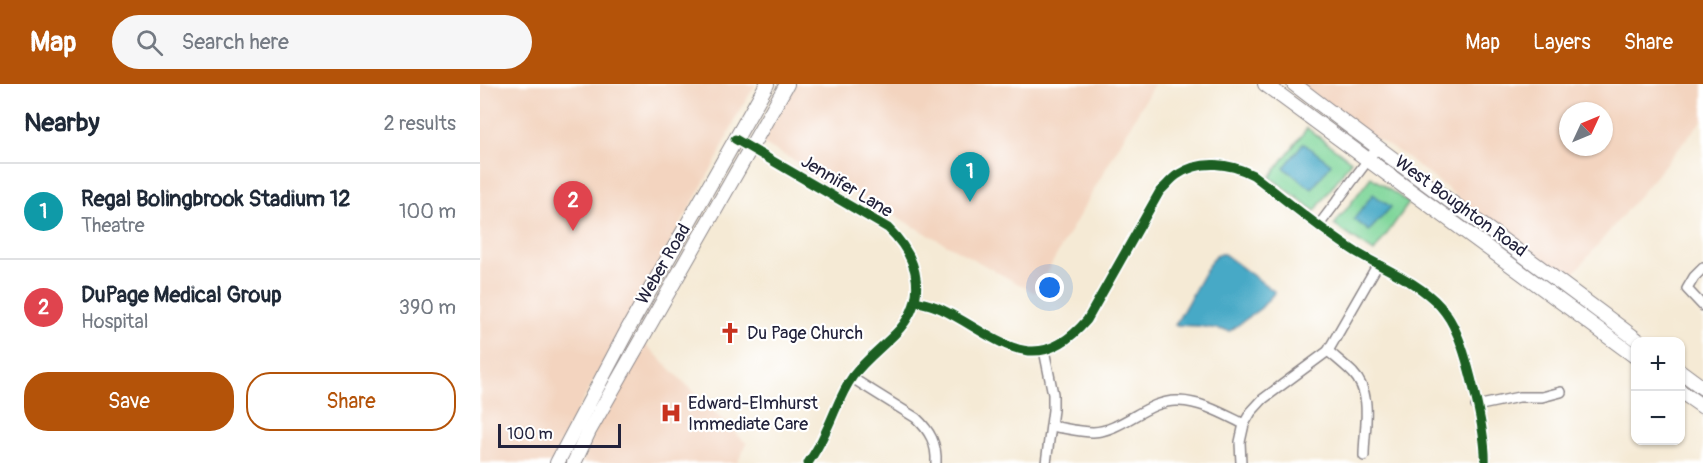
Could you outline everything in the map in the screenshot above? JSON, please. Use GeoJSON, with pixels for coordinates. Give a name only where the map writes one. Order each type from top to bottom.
{"type":"FeatureCollection","features":[{"type":"Feature","properties":{"kind":"main road","name":"Weber Road"},"geometry":{"type":"LineString","coordinates":[[557,463],[628,329],[767,84]]}},
{"type":"Feature","properties":{"kind":"main road","name":"Weber Road"},"geometry":{"type":"LineString","coordinates":[[574,463],[589,431],[787,84]]}},
{"type":"Feature","properties":{"kind":"main road","name":"West Boughton Road"},"geometry":{"type":"LineString","coordinates":[[1265,84],[1631,354]]}},
{"type":"Feature","properties":{"kind":"main road","name":"West Boughton Road"},"geometry":{"type":"LineString","coordinates":[[1294,84],[1633,337]]}},
{"type":"Feature","properties":{"kind":"main road"},"geometry":{"type":"LineString","coordinates":[[1685,375],[1703,388]]}},
{"type":"Feature","properties":{"kind":"main road"},"geometry":{"type":"LineString","coordinates":[[1685,394],[1703,407]]}},
{"type":"Feature","properties":{"kind":"street","name":"Jennifer Lane"},"geometry":{"type":"LineString","coordinates":[[735,139],[888,228],[902,242],[912,258],[916,278],[913,308],[903,325],[852,378],[824,437],[808,463]]}},
{"type":"Feature","properties":{"kind":"street"},"geometry":{"type":"LineString","coordinates":[[1319,225],[1377,148]]}},
{"type":"Feature","properties":{"kind":"street"},"geometry":{"type":"LineString","coordinates":[[915,301],[944,310],[1003,345],[1023,350],[1044,350],[1061,343],[1076,333],[1087,320],[1160,191],[1178,175],[1198,166],[1217,164],[1238,167],[1355,251],[1431,296],[1450,319],[1463,350],[1476,406],[1485,463]]}},
{"type":"Feature","properties":{"kind":"street"},"geometry":{"type":"LineString","coordinates":[[1241,463],[1240,442],[1244,424],[1251,412],[1263,399],[1328,351],[1378,264]]}},
{"type":"Feature","properties":{"kind":"street"},"geometry":{"type":"LineString","coordinates":[[1703,268],[1694,277],[1688,289],[1703,306]]}},
{"type":"Feature","properties":{"kind":"street"},"geometry":{"type":"LineString","coordinates":[[1044,350],[1053,394],[1052,426],[1046,463]]}},
{"type":"Feature","properties":{"kind":"street"},"geometry":{"type":"LineString","coordinates":[[1328,351],[1354,374],[1365,395],[1367,409],[1364,456]]}},
{"type":"Feature","properties":{"kind":"street"},"geometry":{"type":"LineString","coordinates":[[852,378],[916,418],[924,426],[933,438],[936,463]]}},
{"type":"Feature","properties":{"kind":"street"},"geometry":{"type":"LineString","coordinates":[[1476,406],[1519,397],[1542,397],[1561,392]]}},
{"type":"Feature","properties":{"kind":"street"},"geometry":{"type":"LineString","coordinates":[[1052,426],[1093,432],[1117,424],[1155,406],[1177,400],[1202,404],[1244,424]]}},
{"type":"Feature","properties":{"kind":"shaded area"},"geometry":{"type":"Polygon","coordinates":[[[480,84],[756,84],[738,113],[718,157],[569,426],[552,463],[480,463],[480,84]]]}},
{"type":"Feature","properties":{"kind":"shaded area"},"geometry":{"type":"Polygon","coordinates":[[[796,84],[1154,84],[1035,293],[762,143],[796,84]]]}},
{"type":"Feature","properties":{"kind":"shaded area"},"geometry":{"type":"Polygon","coordinates":[[[1299,84],[1703,84],[1703,119],[1571,277],[1486,222],[1402,154],[1362,130],[1299,84]]]}},
{"type":"Feature","properties":{"kind":"shaded area"},"geometry":{"type":"Polygon","coordinates":[[[644,343],[747,444],[737,463],[582,463],[594,430],[644,343]]]}},
{"type":"Feature","properties":{"kind":"green space"},"geometry":{"type":"Polygon","coordinates":[[[1307,128],[1351,161],[1315,211],[1270,177],[1307,128]]]}},
{"type":"Feature","properties":{"kind":"green space"},"geometry":{"type":"Polygon","coordinates":[[[1371,177],[1409,203],[1374,252],[1334,225],[1371,177]]]}},
{"type":"Feature","properties":{"kind":"water"},"geometry":{"type":"Polygon","coordinates":[[[1303,143],[1331,164],[1312,189],[1284,168],[1303,143]]]}},
{"type":"Feature","properties":{"kind":"water"},"geometry":{"type":"Polygon","coordinates":[[[1373,194],[1391,207],[1369,231],[1354,219],[1373,194]]]}},
{"type":"Feature","properties":{"kind":"water"},"geometry":{"type":"Polygon","coordinates":[[[1218,254],[1224,254],[1275,292],[1261,308],[1230,331],[1175,325],[1211,261],[1218,254]]]}},
{"type":"Feature","properties":{"kind":"cycle path"},"geometry":{"type":"LineString","coordinates":[[735,139],[888,228],[899,240],[913,266],[916,294],[906,321],[853,376],[844,390],[821,442],[808,463]]}},
{"type":"Feature","properties":{"kind":"cycle path"},"geometry":{"type":"LineString","coordinates":[[915,301],[941,309],[997,341],[1014,348],[1032,351],[1049,349],[1067,339],[1087,320],[1160,191],[1186,170],[1215,164],[1235,168],[1253,175],[1343,243],[1412,283],[1440,306],[1454,327],[1466,361],[1480,417],[1485,463]]}},
{"type":"Feature","properties":{"kind":"place","name":"Regal Bolingbrook Stadium 12"},"geometry":{"type":"Point","coordinates":[970,202]}},
{"type":"Feature","properties":{"kind":"place","name":"DuPage Medical Group"},"geometry":{"type":"Point","coordinates":[573,231]}},
{"type":"Feature","properties":{"kind":"place","name":"Du Page Church"},"geometry":{"type":"Point","coordinates":[730,333]}},
{"type":"Feature","properties":{"kind":"place","name":"Edward-Elmhurst Immediate Care"},"geometry":{"type":"Point","coordinates":[671,413]}}]}
